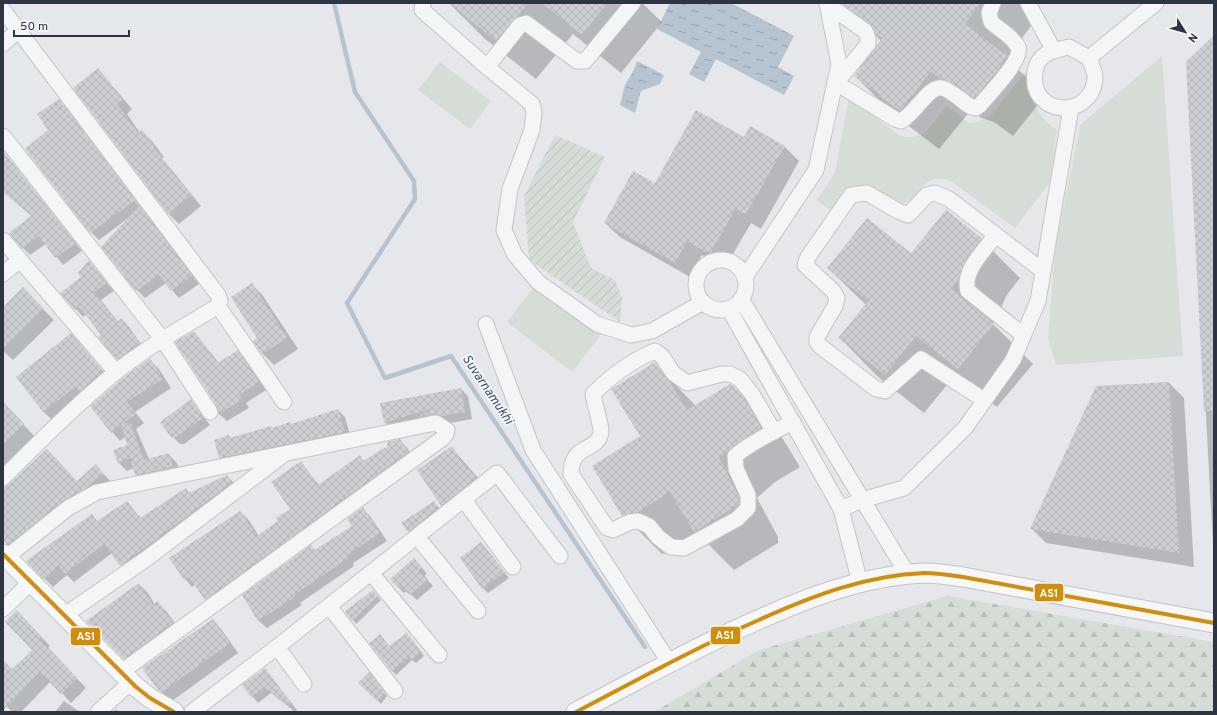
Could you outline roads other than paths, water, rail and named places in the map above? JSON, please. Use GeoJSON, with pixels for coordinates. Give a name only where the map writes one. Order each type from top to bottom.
{"type":"FeatureCollection","features":[{"type":"Feature","properties":{"kind":"main road"},"geometry":{"type":"LineString","coordinates":[[5,555],[126,677],[150,698],[174,712]]}},
{"type":"Feature","properties":{"kind":"main road"},"geometry":{"type":"LineString","coordinates":[[576,712],[669,662],[731,632],[810,597],[860,583],[908,574],[938,574],[963,577],[1214,623]]}},
{"type":"Feature","properties":{"kind":"main road"},"geometry":{"type":"LineString","coordinates":[[599,712],[696,655],[769,622],[806,608],[849,595],[873,589],[912,583],[938,582],[962,584],[1214,632]]}},
{"type":"Feature","properties":{"kind":"street"},"geometry":{"type":"LineString","coordinates":[[423,3],[422,10],[532,104],[534,112],[532,130],[510,189],[504,230],[514,255],[538,282],[597,324],[631,335],[652,331],[703,302]]}},
{"type":"Feature","properties":{"kind":"street"},"geometry":{"type":"LineString","coordinates":[[487,67],[520,25],[526,24],[576,61],[584,61],[632,3]]}},
{"type":"Feature","properties":{"kind":"street"},"geometry":{"type":"LineString","coordinates":[[836,83],[895,119],[901,121],[908,118],[930,92],[936,88],[943,88],[971,107],[976,108],[1003,77],[1019,55],[1018,48],[1014,41],[991,22],[989,13],[994,3]]}},
{"type":"Feature","properties":{"kind":"street"},"geometry":{"type":"LineString","coordinates":[[1028,3],[1054,51]]}},
{"type":"Feature","properties":{"kind":"street"},"geometry":{"type":"LineString","coordinates":[[1088,58],[1156,3]]}},
{"type":"Feature","properties":{"kind":"street"},"geometry":{"type":"LineString","coordinates":[[829,4],[865,31],[868,38],[868,44],[836,83]]}},
{"type":"Feature","properties":{"kind":"street"},"geometry":{"type":"LineString","coordinates":[[745,277],[816,170],[840,64],[829,4]]}},
{"type":"Feature","properties":{"kind":"street"},"geometry":{"type":"LineString","coordinates":[[3,10],[218,295],[220,301],[218,306],[163,340],[116,372],[57,424],[3,478]]}},
{"type":"Feature","properties":{"kind":"street"},"geometry":{"type":"LineString","coordinates":[[3,44],[14,34],[22,34]]}},
{"type":"Feature","properties":{"kind":"street"},"geometry":{"type":"LineString","coordinates":[[1069,47],[1088,58],[1096,78],[1088,97],[1071,108],[1054,108],[1040,98],[1033,82],[1036,65],[1048,52],[1054,51],[1069,47]]}},
{"type":"Feature","properties":{"kind":"street"},"geometry":{"type":"LineString","coordinates":[[841,509],[862,500],[904,488],[965,428],[1013,360],[1038,301],[1071,108]]}},
{"type":"Feature","properties":{"kind":"street"},"geometry":{"type":"LineString","coordinates":[[3,136],[163,340],[210,412]]}},
{"type":"Feature","properties":{"kind":"street"},"geometry":{"type":"LineString","coordinates":[[984,400],[921,359],[885,391],[876,389],[832,356],[820,346],[817,342],[817,337],[835,306],[837,298],[833,291],[805,264],[808,257],[851,195],[859,192],[867,193],[898,211],[908,215],[927,195],[935,193],[950,200],[995,236],[1043,271]]}},
{"type":"Feature","properties":{"kind":"street"},"geometry":{"type":"LineString","coordinates":[[995,236],[968,275],[968,291],[1023,335]]}},
{"type":"Feature","properties":{"kind":"street"},"geometry":{"type":"LineString","coordinates":[[3,240],[116,372]]}},
{"type":"Feature","properties":{"kind":"street"},"geometry":{"type":"LineString","coordinates":[[3,274],[20,260]]}},
{"type":"Feature","properties":{"kind":"street"},"geometry":{"type":"LineString","coordinates":[[719,260],[726,260],[738,267],[745,277],[746,288],[742,299],[729,308],[716,309],[703,302],[697,290],[698,276],[706,265],[719,260]]}},
{"type":"Feature","properties":{"kind":"street"},"geometry":{"type":"LineString","coordinates":[[742,299],[908,574]]}},
{"type":"Feature","properties":{"kind":"street"},"geometry":{"type":"LineString","coordinates":[[218,306],[284,402]]}},
{"type":"Feature","properties":{"kind":"street"},"geometry":{"type":"LineString","coordinates":[[729,308],[841,509],[860,583]]}},
{"type":"Feature","properties":{"kind":"street"},"geometry":{"type":"LineString","coordinates":[[486,324],[533,450],[669,662]]}},
{"type":"Feature","properties":{"kind":"street"},"geometry":{"type":"LineString","coordinates":[[635,334],[646,355]]}},
{"type":"Feature","properties":{"kind":"street"},"geometry":{"type":"LineString","coordinates":[[774,432],[752,394],[740,379],[730,374],[722,374],[687,384],[673,373],[662,356],[656,351],[646,355],[603,384],[593,394],[601,429],[599,438],[588,448],[577,453],[571,464],[571,474],[607,528],[612,530],[630,522],[638,521],[649,526],[658,537],[671,547],[684,548],[738,519],[748,508],[748,495],[736,469],[735,456],[746,447],[774,432],[792,422]]}},
{"type":"Feature","properties":{"kind":"street"},"geometry":{"type":"LineString","coordinates":[[5,555],[68,508],[97,492],[430,424],[436,423],[447,430],[442,438],[126,677],[98,712]]}},
{"type":"Feature","properties":{"kind":"street"},"geometry":{"type":"LineString","coordinates":[[65,615],[146,559],[285,454]]}},
{"type":"Feature","properties":{"kind":"street"},"geometry":{"type":"LineString","coordinates":[[192,712],[277,647],[497,473],[560,556]]}},
{"type":"Feature","properties":{"kind":"street"},"geometry":{"type":"LineString","coordinates":[[464,500],[513,567]]}},
{"type":"Feature","properties":{"kind":"street"},"geometry":{"type":"LineString","coordinates":[[416,537],[478,611]]}},
{"type":"Feature","properties":{"kind":"street"},"geometry":{"type":"LineString","coordinates":[[371,573],[439,655]]}},
{"type":"Feature","properties":{"kind":"street"},"geometry":{"type":"LineString","coordinates":[[3,609],[32,581]]}},
{"type":"Feature","properties":{"kind":"street"},"geometry":{"type":"LineString","coordinates":[[329,606],[395,691]]}},
{"type":"Feature","properties":{"kind":"street"},"geometry":{"type":"LineString","coordinates":[[277,647],[304,684]]}},
{"type":"Feature","properties":{"kind":"water"},"geometry":{"type":"Polygon","coordinates":[[[670,3],[731,3],[794,36],[778,67],[794,76],[784,95],[716,59],[704,82],[689,74],[701,52],[657,29],[670,3]]]}},
{"type":"Feature","properties":{"kind":"water"},"geometry":{"type":"Polygon","coordinates":[[[637,61],[664,75],[660,84],[641,91],[635,113],[620,105],[625,85],[634,70],[637,61]]]}},
{"type":"Feature","properties":{"kind":"waterway","name":"Suvarnamukhi"},"geometry":{"type":"LineString","coordinates":[[334,3],[355,92],[414,181],[415,199],[347,303],[385,378],[451,356],[645,647]]}}]}
